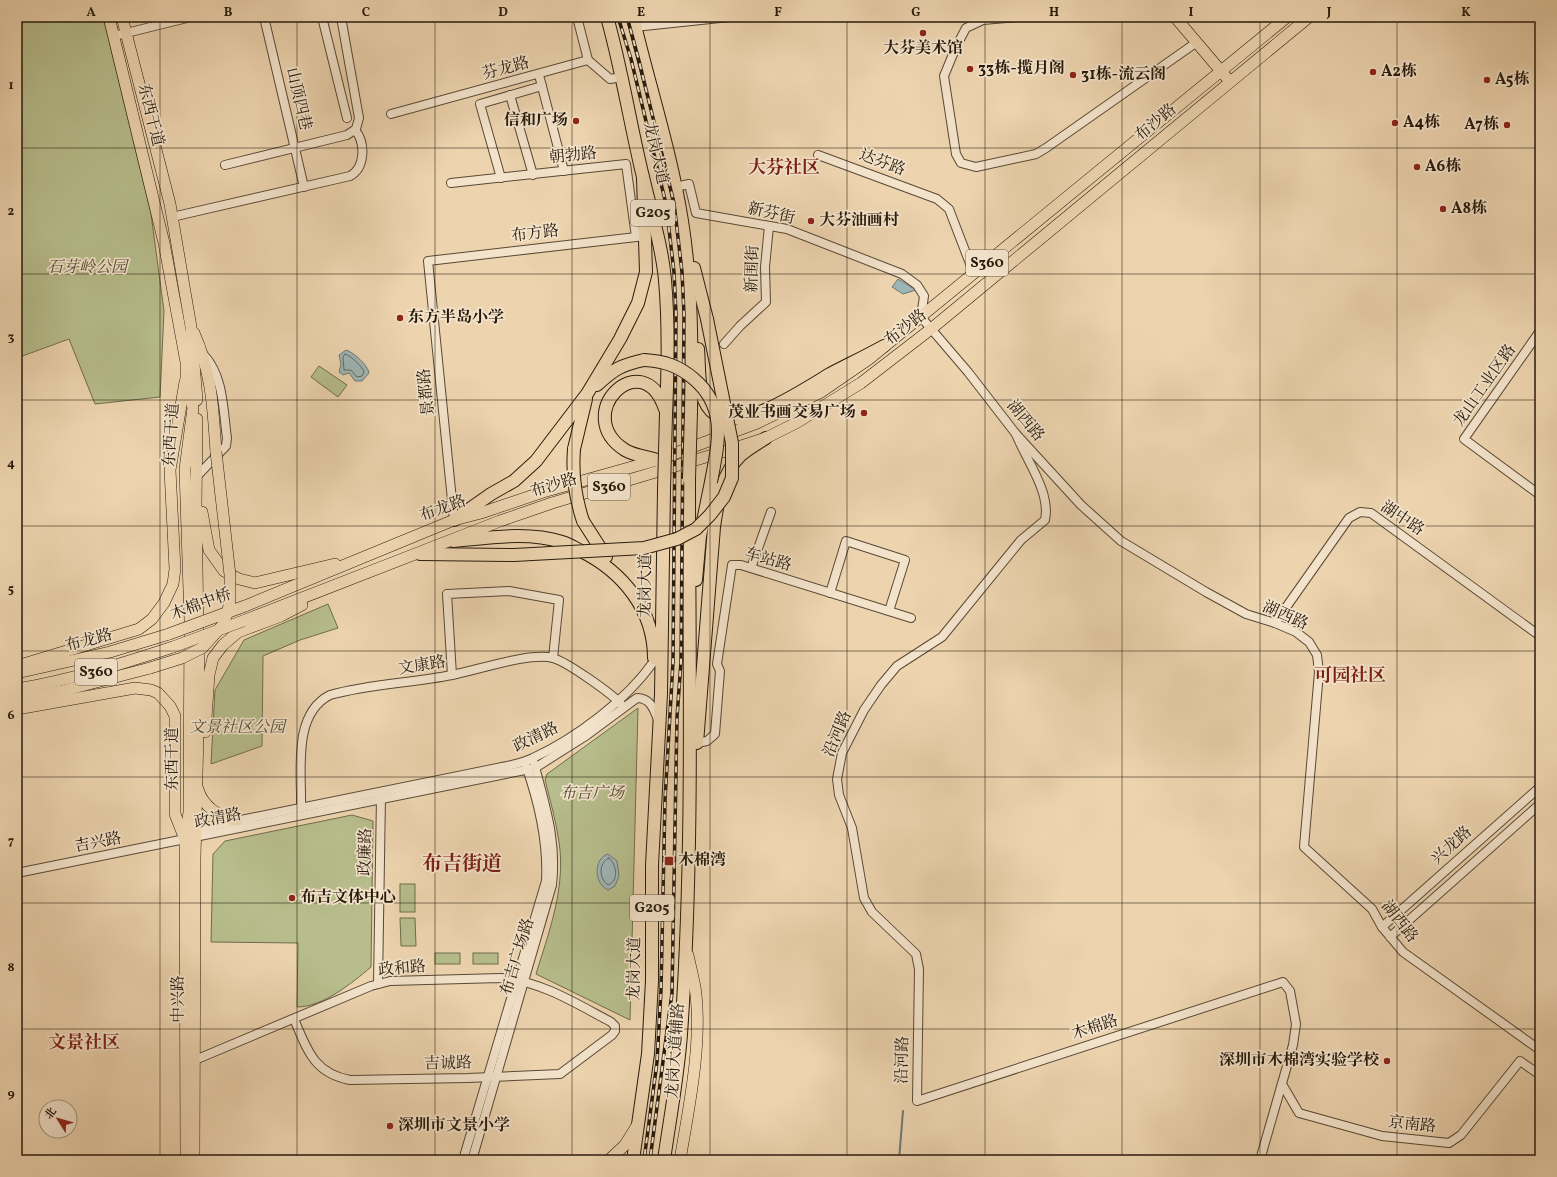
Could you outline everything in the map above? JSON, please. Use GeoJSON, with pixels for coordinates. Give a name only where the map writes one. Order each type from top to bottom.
{"type":"FeatureCollection","features":[{"type":"Feature","properties":{"kind":"highway","name":"龙岗大道"},"geometry":{"type":"LineString","coordinates":[[607,17],[622,77],[643,177],[658,230],[665,280],[667,334],[661,694],[652,865],[652,981],[648,1047],[634,1160]]}},
{"type":"Feature","properties":{"kind":"highway","name":"龙岗大道"},"geometry":{"type":"LineString","coordinates":[[634,22],[675,187],[683,228],[690,293],[690,796],[686,945],[681,1036],[664,1160]]}},
{"type":"Feature","properties":{"kind":"highway"},"geometry":{"type":"LineString","coordinates":[[454,520],[491,494],[514,481],[536,461],[587,394],[620,339],[638,303],[646,272],[640,236],[643,177]]}},
{"type":"Feature","properties":{"kind":"highway"},"geometry":{"type":"LineString","coordinates":[[420,554],[514,555],[644,548],[677,539],[696,528],[710,515],[724,497],[732,478],[732,443],[707,319],[683,228]]}},
{"type":"Feature","properties":{"kind":"highway"},"geometry":{"type":"LineString","coordinates":[[690,293],[696,317],[702,395],[708,407],[716,415],[726,419],[739,418],[753,414],[792,397],[830,374],[884,346]]}},
{"type":"Feature","properties":{"kind":"highway"},"geometry":{"type":"LineString","coordinates":[[661,694],[654,661],[654,648],[641,606],[598,547],[583,521],[577,501],[572,469],[574,449],[587,394],[613,370],[628,363],[644,360],[660,361],[674,366],[688,374],[709,394],[715,409],[718,424],[718,445],[700,536],[696,580],[697,743]]}},
{"type":"Feature","properties":{"kind":"highway"},"geometry":{"type":"LineString","coordinates":[[657,460],[626,451],[618,444],[610,434],[606,422],[606,404],[620,386],[629,382],[644,383],[656,391],[666,414]]}},
{"type":"Feature","properties":{"kind":"highway"},"geometry":{"type":"LineString","coordinates":[[690,796],[697,743],[714,526],[719,494],[727,471],[741,455],[766,438]]}},
{"type":"Feature","properties":{"kind":"highway"},"geometry":{"type":"LineString","coordinates":[[453,541],[525,536],[562,542],[594,557],[619,575]]}},
{"type":"Feature","properties":{"kind":"main road","name":"东西干道"},"geometry":{"type":"LineString","coordinates":[[110,17],[164,244],[186,362],[186,379],[195,407],[185,469],[190,620],[189,812],[185,840]]}},
{"type":"Feature","properties":{"kind":"main road","name":"东西干道"},"geometry":{"type":"LineString","coordinates":[[122,17],[172,217],[191,327],[197,476],[199,659],[196,833]]}},
{"type":"Feature","properties":{"kind":"main road"},"geometry":{"type":"LineString","coordinates":[[1175,17],[1231,82]]}},
{"type":"Feature","properties":{"kind":"main road","name":"布沙路"},"geometry":{"type":"LineString","coordinates":[[657,460],[757,422],[821,392],[921,317],[1287,17]]}},
{"type":"Feature","properties":{"kind":"main road","name":"布沙路"},"geometry":{"type":"LineString","coordinates":[[453,541],[552,502],[620,484],[766,438],[796,423],[861,383],[931,329],[1309,17]]}},
{"type":"Feature","properties":{"kind":"main road"},"geometry":{"type":"LineString","coordinates":[[17,700],[62,691],[182,658],[202,648],[222,626],[230,601],[230,575],[216,452],[213,403],[204,355],[191,327]]}},
{"type":"Feature","properties":{"kind":"main road"},"geometry":{"type":"LineString","coordinates":[[17,666],[135,632],[145,625],[161,608],[171,589],[176,559],[170,470],[186,379]]}},
{"type":"Feature","properties":{"kind":"main road"},"geometry":{"type":"LineString","coordinates":[[180,408],[195,407]]}},
{"type":"Feature","properties":{"kind":"main road","name":"布龙路"},"geometry":{"type":"LineString","coordinates":[[245,606],[454,520],[481,513],[543,492],[657,460]]}},
{"type":"Feature","properties":{"kind":"main road"},"geometry":{"type":"LineString","coordinates":[[197,476],[209,550],[224,572],[239,579],[255,583],[369,556]]}},
{"type":"Feature","properties":{"kind":"main road","name":"布龙路"},"geometry":{"type":"LineString","coordinates":[[243,621],[333,588],[453,541]]}},
{"type":"Feature","properties":{"kind":"main road"},"geometry":{"type":"LineString","coordinates":[[237,820],[227,819],[211,808],[201,796],[198,782],[205,732],[209,675],[213,658],[223,645],[238,632],[282,616],[333,588]]}},
{"type":"Feature","properties":{"kind":"main road","name":"木棉中桥"},"geometry":{"type":"LineString","coordinates":[[169,634],[245,606]]}},
{"type":"Feature","properties":{"kind":"main road","name":"木棉中桥"},"geometry":{"type":"LineString","coordinates":[[173,647],[243,621]]}},
{"type":"Feature","properties":{"kind":"main road","name":"布龙路"},"geometry":{"type":"LineString","coordinates":[[17,674],[110,652],[169,634]]}},
{"type":"Feature","properties":{"kind":"main road","name":"布龙路"},"geometry":{"type":"LineString","coordinates":[[17,689],[46,684],[110,668],[173,647]]}},
{"type":"Feature","properties":{"kind":"main road"},"geometry":{"type":"LineString","coordinates":[[17,709],[131,688],[151,690],[161,696],[170,706],[175,716],[175,814],[185,840]]}},
{"type":"Feature","properties":{"kind":"main road","name":"中兴路"},"geometry":{"type":"LineString","coordinates":[[186,1160],[190,1147],[195,1060],[196,833]]}},
{"type":"Feature","properties":{"kind":"main road","name":"中兴路"},"geometry":{"type":"LineString","coordinates":[[185,840],[190,1147],[194,1160]]}},
{"type":"Feature","properties":{"kind":"main road","name":"龙岗大道辅路"},"geometry":{"type":"LineString","coordinates":[[680,1160],[694,1065],[697,1018],[695,988],[686,945]]}},
{"type":"Feature","properties":{"kind":"main road"},"geometry":{"type":"LineString","coordinates":[[609,1160],[624,1145],[639,1122]]}},
{"type":"Feature","properties":{"kind":"main road"},"geometry":{"type":"LineString","coordinates":[[180,1160],[190,1147],[202,1160]]}},
{"type":"Feature","properties":{"kind":"street"},"geometry":{"type":"LineString","coordinates":[[114,36],[191,17]]}},
{"type":"Feature","properties":{"kind":"street","name":"山顶四巷"},"geometry":{"type":"LineString","coordinates":[[264,17],[304,187]]}},
{"type":"Feature","properties":{"kind":"street"},"geometry":{"type":"LineString","coordinates":[[322,17],[347,118]]}},
{"type":"Feature","properties":{"kind":"street"},"geometry":{"type":"LineString","coordinates":[[225,166],[347,135],[355,130],[359,118],[340,17]]}},
{"type":"Feature","properties":{"kind":"street"},"geometry":{"type":"LineString","coordinates":[[577,17],[588,60],[610,79],[622,77]]}},
{"type":"Feature","properties":{"kind":"street"},"geometry":{"type":"LineString","coordinates":[[634,22],[730,17]]}},
{"type":"Feature","properties":{"kind":"street"},"geometry":{"type":"LineString","coordinates":[[1018,17],[983,20],[966,28],[944,76],[956,154],[962,163],[976,168],[1036,154],[1197,42]]}},
{"type":"Feature","properties":{"kind":"street","name":"芬龙路"},"geometry":{"type":"LineString","coordinates":[[391,114],[588,60]]}},
{"type":"Feature","properties":{"kind":"street"},"geometry":{"type":"LineString","coordinates":[[539,74],[564,171]]}},
{"type":"Feature","properties":{"kind":"street"},"geometry":{"type":"LineString","coordinates":[[501,178],[480,104],[542,86]]}},
{"type":"Feature","properties":{"kind":"street"},"geometry":{"type":"LineString","coordinates":[[510,96],[534,174]]}},
{"type":"Feature","properties":{"kind":"street"},"geometry":{"type":"LineString","coordinates":[[172,217],[354,174],[363,153],[359,135],[355,130]]}},
{"type":"Feature","properties":{"kind":"street","name":"达芬路"},"geometry":{"type":"LineString","coordinates":[[818,155],[937,199],[949,209],[974,274]]}},
{"type":"Feature","properties":{"kind":"street","name":"朝勃路"},"geometry":{"type":"LineString","coordinates":[[451,183],[626,164],[640,236]]}},
{"type":"Feature","properties":{"kind":"street","name":"新芬街"},"geometry":{"type":"LineString","coordinates":[[675,187],[689,184],[696,214],[787,229],[902,274],[917,285],[924,296],[921,317]]}},
{"type":"Feature","properties":{"kind":"street","name":"新围街"},"geometry":{"type":"LineString","coordinates":[[724,344],[740,326],[766,302],[765,267],[769,226]]}},
{"type":"Feature","properties":{"kind":"street","name":"布方路"},"geometry":{"type":"LineString","coordinates":[[428,261],[640,236]]}},
{"type":"Feature","properties":{"kind":"street","name":"景都路"},"geometry":{"type":"LineString","coordinates":[[428,261],[454,520]]}},
{"type":"Feature","properties":{"kind":"street","name":"湖西路"},"geometry":{"type":"LineString","coordinates":[[921,317],[968,372],[1016,434],[1080,505],[1121,541],[1246,614],[1275,622],[1296,632],[1309,642],[1317,655],[1319,672],[1304,847],[1372,909],[1382,927],[1403,952],[1540,1050]]}},
{"type":"Feature","properties":{"kind":"street","name":"龙山工业区路"},"geometry":{"type":"LineString","coordinates":[[1540,331],[1464,439],[1540,495]]}},
{"type":"Feature","properties":{"kind":"street"},"geometry":{"type":"LineString","coordinates":[[197,476],[226,446],[227,438],[218,375],[204,355]]}},
{"type":"Feature","properties":{"kind":"street"},"geometry":{"type":"LineString","coordinates":[[213,403],[219,386]]}},
{"type":"Feature","properties":{"kind":"street","name":"沿河路"},"geometry":{"type":"LineString","coordinates":[[917,1102],[919,969],[916,954],[872,912],[864,898],[852,828],[839,795],[837,779],[842,753],[848,738],[880,685],[897,666],[942,637],[1021,540],[1045,520],[1046,501],[1022,451],[1016,434]]}},
{"type":"Feature","properties":{"kind":"street"},"geometry":{"type":"LineString","coordinates":[[751,568],[771,512]]}},
{"type":"Feature","properties":{"kind":"street","name":"湖中路"},"geometry":{"type":"LineString","coordinates":[[1275,622],[1349,518],[1360,512],[1371,513],[1540,636]]}},
{"type":"Feature","properties":{"kind":"street"},"geometry":{"type":"LineString","coordinates":[[830,593],[846,541],[905,560],[889,612]]}},
{"type":"Feature","properties":{"kind":"street","name":"车站路"},"geometry":{"type":"LineString","coordinates":[[697,743],[707,741],[715,734],[720,671],[717,664],[732,565],[736,564],[751,568],[911,618]]}},
{"type":"Feature","properties":{"kind":"street"},"geometry":{"type":"LineString","coordinates":[[452,675],[447,594],[509,591],[560,600],[553,658]]}},
{"type":"Feature","properties":{"kind":"street","name":"文康路"},"geometry":{"type":"LineString","coordinates":[[301,808],[303,735],[310,713],[318,702],[337,693],[452,675],[528,658],[553,658],[568,665],[621,705]]}},
{"type":"Feature","properties":{"kind":"street","name":"政清路"},"geometry":{"type":"LineString","coordinates":[[196,833],[381,796],[531,769],[587,736],[621,705],[654,661]]}},
{"type":"Feature","properties":{"kind":"street","name":"政清路"},"geometry":{"type":"LineString","coordinates":[[185,840],[196,833],[237,820],[301,808],[381,796],[524,761],[533,758],[574,735],[621,705],[637,698],[644,698],[650,704],[659,722]]}},
{"type":"Feature","properties":{"kind":"street","name":"布吉广场路"},"geometry":{"type":"LineString","coordinates":[[463,1160],[492,1077],[521,981],[546,881],[547,861],[531,769],[533,758]]}},
{"type":"Feature","properties":{"kind":"street","name":"布吉广场路"},"geometry":{"type":"LineString","coordinates":[[524,761],[531,769]]}},
{"type":"Feature","properties":{"kind":"street","name":"兴龙路"},"geometry":{"type":"LineString","coordinates":[[1382,927],[1540,786]]}},
{"type":"Feature","properties":{"kind":"street","name":"政廉路"},"geometry":{"type":"LineString","coordinates":[[378,984],[381,796]]}},
{"type":"Feature","properties":{"kind":"street","name":"兴龙路"},"geometry":{"type":"LineString","coordinates":[[1390,937],[1540,804]]}},
{"type":"Feature","properties":{"kind":"street","name":"吉兴路"},"geometry":{"type":"LineString","coordinates":[[17,873],[185,840]]}},
{"type":"Feature","properties":{"kind":"street","name":"政和路"},"geometry":{"type":"LineString","coordinates":[[195,1060],[378,984],[390,981],[501,978],[521,981],[557,994],[611,1022],[615,1026]]}},
{"type":"Feature","properties":{"kind":"street","name":"木棉路"},"geometry":{"type":"LineString","coordinates":[[917,1102],[1283,982],[1290,991],[1296,1024],[1293,1045],[1282,1084]]}},
{"type":"Feature","properties":{"kind":"street","name":"吉诚路"},"geometry":{"type":"LineString","coordinates":[[294,1019],[313,1059],[326,1071],[350,1080],[560,1074],[612,1035],[615,1031],[615,1026]]}},
{"type":"Feature","properties":{"kind":"street","name":"京南路"},"geometry":{"type":"LineString","coordinates":[[1282,1084],[1299,1113],[1382,1136],[1449,1142],[1461,1135],[1520,1061],[1540,1075]]}},
{"type":"Feature","properties":{"kind":"street","name":"布吉广场路"},"geometry":{"type":"LineString","coordinates":[[472,1160],[492,1077]]}},
{"type":"Feature","properties":{"kind":"street"},"geometry":{"type":"LineString","coordinates":[[1260,1160],[1282,1084]]}},
{"type":"Feature","properties":{"kind":"green space","name":"石芽岭公园"},"geometry":{"type":"Polygon","coordinates":[[[17,17],[103,17],[151,214],[164,311],[160,397],[95,404],[69,339],[17,358],[17,17]]]}},
{"type":"Feature","properties":{"kind":"green space"},"geometry":{"type":"Polygon","coordinates":[[[319,366],[347,385],[338,397],[311,377],[319,366]]]}},
{"type":"Feature","properties":{"kind":"green space","name":"文景社区公园"},"geometry":{"type":"Polygon","coordinates":[[[328,604],[338,628],[300,640],[263,656],[262,746],[211,764],[215,690],[244,640],[328,604]]]}},
{"type":"Feature","properties":{"kind":"green space","name":"布吉广场"},"geometry":{"type":"Polygon","coordinates":[[[638,708],[630,1020],[536,974],[555,909],[561,859],[555,818],[545,780],[547,774],[638,708]]]}},
{"type":"Feature","properties":{"kind":"green space","name":"布吉文体中心"},"geometry":{"type":"Polygon","coordinates":[[[352,815],[373,821],[371,967],[346,987],[327,999],[307,1006],[297,1007],[298,943],[211,942],[213,854],[225,841],[352,815]]]}},
{"type":"Feature","properties":{"kind":"green space"},"geometry":{"type":"Polygon","coordinates":[[[400,884],[415,884],[415,912],[400,912],[400,884]]]}},
{"type":"Feature","properties":{"kind":"green space"},"geometry":{"type":"Polygon","coordinates":[[[400,918],[415,918],[416,946],[401,946],[400,918]]]}},
{"type":"Feature","properties":{"kind":"green space"},"geometry":{"type":"Polygon","coordinates":[[[435,953],[460,953],[460,964],[435,964],[435,953]]]}},
{"type":"Feature","properties":{"kind":"green space"},"geometry":{"type":"Polygon","coordinates":[[[473,953],[498,953],[498,964],[473,964],[473,953]]]}},
{"type":"Feature","properties":{"kind":"water"},"geometry":{"type":"Polygon","coordinates":[[[898,279],[916,290],[903,294],[892,287],[898,279]]]}},
{"type":"Feature","properties":{"kind":"water"},"geometry":{"type":"Polygon","coordinates":[[[346,350],[360,359],[366,366],[369,373],[362,381],[355,381],[349,373],[343,375],[339,372],[341,364],[339,355],[346,350]]]}},
{"type":"Feature","properties":{"kind":"water"},"geometry":{"type":"Polygon","coordinates":[[[608,854],[617,861],[619,876],[615,886],[608,890],[600,883],[597,872],[600,861],[608,854]]]}},
{"type":"Feature","properties":{"kind":"waterway"},"geometry":{"type":"LineString","coordinates":[[899,1160],[903,1111]]}},
{"type":"Feature","properties":{"kind":"railway"},"geometry":{"type":"LineString","coordinates":[[618,17],[631,59],[666,204],[674,272],[676,314],[673,662],[665,800],[661,990],[657,1062],[644,1160]]}},
{"type":"Feature","properties":{"kind":"railway"},"geometry":{"type":"LineString","coordinates":[[627,17],[674,203],[682,272],[684,314],[681,662],[677,717],[672,993],[650,1160]]}},
{"type":"Feature","properties":{"kind":"place","name":"大芬美术馆"},"geometry":{"type":"Point","coordinates":[923,33]}},
{"type":"Feature","properties":{"kind":"place","name":"33栋-揽月阁"},"geometry":{"type":"Point","coordinates":[970,69]}},
{"type":"Feature","properties":{"kind":"place","name":"A2栋"},"geometry":{"type":"Point","coordinates":[1373,72]}},
{"type":"Feature","properties":{"kind":"place","name":"31栋-流云阁"},"geometry":{"type":"Point","coordinates":[1073,75]}},
{"type":"Feature","properties":{"kind":"place","name":"A5栋"},"geometry":{"type":"Point","coordinates":[1487,80]}},
{"type":"Feature","properties":{"kind":"place","name":"信和广场"},"geometry":{"type":"Point","coordinates":[576,121]}},
{"type":"Feature","properties":{"kind":"place","name":"A4栋"},"geometry":{"type":"Point","coordinates":[1395,123]}},
{"type":"Feature","properties":{"kind":"place","name":"A7栋"},"geometry":{"type":"Point","coordinates":[1507,125]}},
{"type":"Feature","properties":{"kind":"place","name":"A6栋"},"geometry":{"type":"Point","coordinates":[1417,167]}},
{"type":"Feature","properties":{"kind":"place","name":"A8栋"},"geometry":{"type":"Point","coordinates":[1443,209]}},
{"type":"Feature","properties":{"kind":"place","name":"大芬油画村"},"geometry":{"type":"Point","coordinates":[811,221]}},
{"type":"Feature","properties":{"kind":"place","name":"东方半岛小学"},"geometry":{"type":"Point","coordinates":[400,318]}},
{"type":"Feature","properties":{"kind":"place","name":"茂业书画交易广场"},"geometry":{"type":"Point","coordinates":[864,413]}},
{"type":"Feature","properties":{"kind":"place","name":"木棉湾"},"geometry":{"type":"Point","coordinates":[669,861]}},
{"type":"Feature","properties":{"kind":"place","name":"布吉文体中心"},"geometry":{"type":"Point","coordinates":[292,898]}},
{"type":"Feature","properties":{"kind":"place","name":"深圳市木棉湾实验学校"},"geometry":{"type":"Point","coordinates":[1387,1061]}},
{"type":"Feature","properties":{"kind":"place","name":"深圳市文景小学"},"geometry":{"type":"Point","coordinates":[390,1126]}},
{"type":"Feature","properties":{"kind":"district","name":"大芬社区"},"geometry":{"type":"Point","coordinates":[784,168]}},
{"type":"Feature","properties":{"kind":"district","name":"可园社区"},"geometry":{"type":"Point","coordinates":[1350,676]}},
{"type":"Feature","properties":{"kind":"district","name":"布吉街道"},"geometry":{"type":"Point","coordinates":[462,865]}},
{"type":"Feature","properties":{"kind":"district","name":"文景社区"},"geometry":{"type":"Point","coordinates":[84,1043]}}]}
